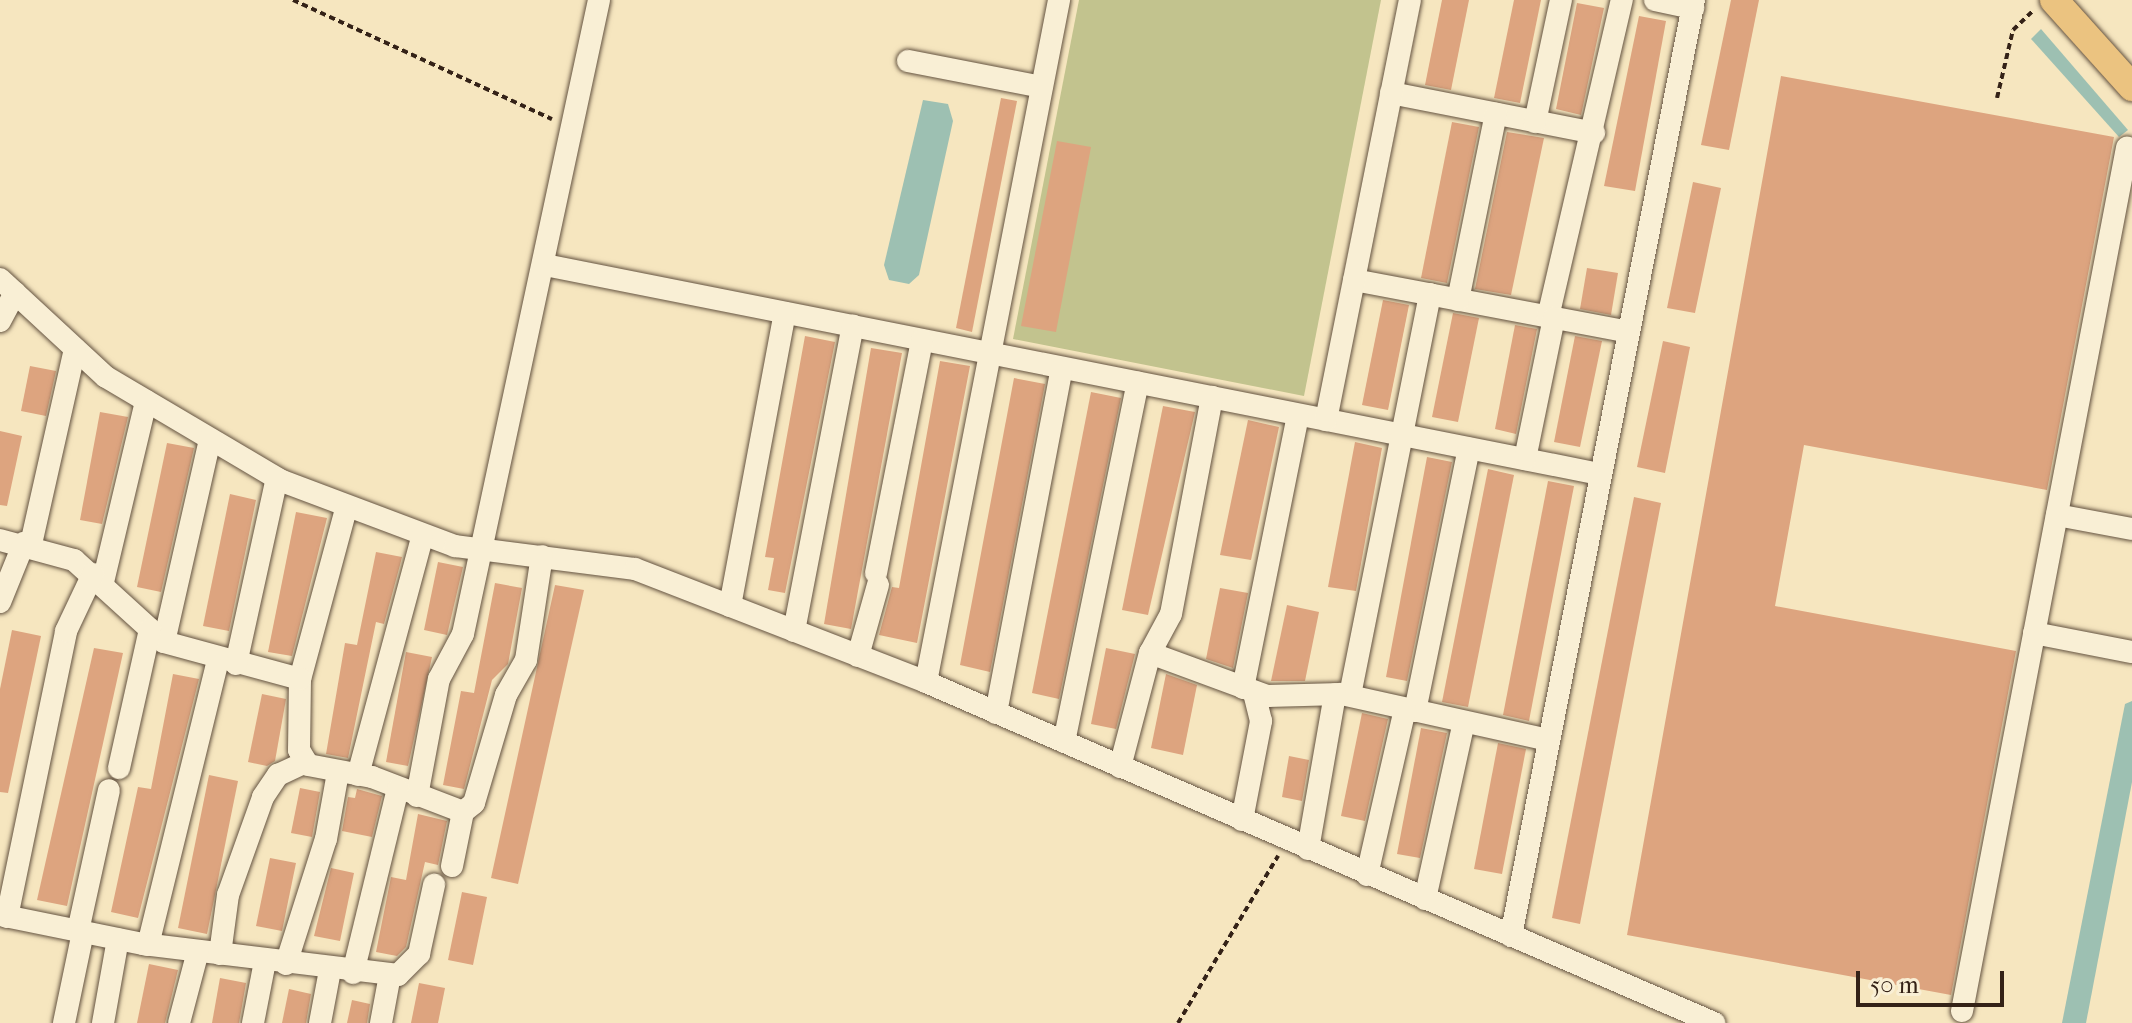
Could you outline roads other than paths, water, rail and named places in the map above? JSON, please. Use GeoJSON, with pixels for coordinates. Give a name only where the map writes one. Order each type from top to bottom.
{"type":"FeatureCollection","features":[{"type":"Feature","properties":{"kind":"main road"},"geometry":{"type":"LineString","coordinates":[[2054,0],[2132,87]]}},
{"type":"Feature","properties":{"kind":"street"},"geometry":{"type":"LineString","coordinates":[[353,973],[439,679],[463,634],[545,265],[599,0]]}},
{"type":"Feature","properties":{"kind":"street"},"geometry":{"type":"LineString","coordinates":[[926,682],[1059,0]]}},
{"type":"Feature","properties":{"kind":"street"},"geometry":{"type":"LineString","coordinates":[[1326,420],[1410,0]]}},
{"type":"Feature","properties":{"kind":"street"},"geometry":{"type":"LineString","coordinates":[[1535,122],[1561,0]]}},
{"type":"Feature","properties":{"kind":"street"},"geometry":{"type":"LineString","coordinates":[[1525,459],[1585,142],[1594,133],[1622,0]]}},
{"type":"Feature","properties":{"kind":"street"},"geometry":{"type":"LineString","coordinates":[[1511,936],[1693,4],[1655,0]]}},
{"type":"Feature","properties":{"kind":"street"},"geometry":{"type":"LineString","coordinates":[[908,61],[1042,87]]}},
{"type":"Feature","properties":{"kind":"street"},"geometry":{"type":"LineString","coordinates":[[1391,93],[1594,133]]}},
{"type":"Feature","properties":{"kind":"street"},"geometry":{"type":"LineString","coordinates":[[1458,300],[1496,114]]}},
{"type":"Feature","properties":{"kind":"street"},"geometry":{"type":"LineString","coordinates":[[1962,1011],[2127,148]]}},
{"type":"Feature","properties":{"kind":"street"},"geometry":{"type":"LineString","coordinates":[[545,265],[1600,474]]}},
{"type":"Feature","properties":{"kind":"street"},"geometry":{"type":"LineString","coordinates":[[1354,280],[1628,332]]}},
{"type":"Feature","properties":{"kind":"street"},"geometry":{"type":"LineString","coordinates":[[0,321],[8,286]]}},
{"type":"Feature","properties":{"kind":"street"},"geometry":{"type":"LineString","coordinates":[[8,286],[75,349],[146,401],[277,478],[346,509],[422,537],[635,569],[926,682],[1714,1023]]}},
{"type":"Feature","properties":{"kind":"street"},"geometry":{"type":"LineString","coordinates":[[1298,844],[1342,695],[1430,294]]}},
{"type":"Feature","properties":{"kind":"street"},"geometry":{"type":"LineString","coordinates":[[730,606],[785,313]]}},
{"type":"Feature","properties":{"kind":"street"},"geometry":{"type":"LineString","coordinates":[[794,631],[853,326]]}},
{"type":"Feature","properties":{"kind":"street"},"geometry":{"type":"LineString","coordinates":[[858,656],[877,579],[922,340]]}},
{"type":"Feature","properties":{"kind":"street"},"geometry":{"type":"LineString","coordinates":[[0,602],[27,543],[75,349]]}},
{"type":"Feature","properties":{"kind":"street"},"geometry":{"type":"LineString","coordinates":[[996,713],[1062,368]]}},
{"type":"Feature","properties":{"kind":"street"},"geometry":{"type":"LineString","coordinates":[[1064,742],[1138,383]]}},
{"type":"Feature","properties":{"kind":"street"},"geometry":{"type":"LineString","coordinates":[[1120,767],[1150,653],[1171,614],[1212,397]]}},
{"type":"Feature","properties":{"kind":"street"},"geometry":{"type":"LineString","coordinates":[[146,401],[98,578],[66,631],[4,916],[148,945],[353,973],[390,975],[419,954],[434,885]]}},
{"type":"Feature","properties":{"kind":"street"},"geometry":{"type":"LineString","coordinates":[[1242,820],[1261,721],[1249,690],[1298,415]]}},
{"type":"Feature","properties":{"kind":"street"},"geometry":{"type":"LineString","coordinates":[[119,768],[210,439]]}},
{"type":"Feature","properties":{"kind":"street"},"geometry":{"type":"LineString","coordinates":[[1367,875],[1410,710],[1469,448]]}},
{"type":"Feature","properties":{"kind":"street"},"geometry":{"type":"LineString","coordinates":[[148,945],[277,478]]}},
{"type":"Feature","properties":{"kind":"street"},"geometry":{"type":"LineString","coordinates":[[306,762],[299,750],[300,679],[346,509]]}},
{"type":"Feature","properties":{"kind":"street"},"geometry":{"type":"LineString","coordinates":[[2057,515],[2132,529]]}},
{"type":"Feature","properties":{"kind":"street"},"geometry":{"type":"LineString","coordinates":[[253,1023],[326,839],[422,537]]}},
{"type":"Feature","properties":{"kind":"street"},"geometry":{"type":"LineString","coordinates":[[0,540],[27,543],[98,578],[157,636],[227,662],[300,679]]}},
{"type":"Feature","properties":{"kind":"street"},"geometry":{"type":"LineString","coordinates":[[452,866],[463,812],[474,803],[506,695],[526,660],[542,556]]}},
{"type":"Feature","properties":{"kind":"street"},"geometry":{"type":"LineString","coordinates":[[2034,633],[2132,652]]}},
{"type":"Feature","properties":{"kind":"street"},"geometry":{"type":"LineString","coordinates":[[1150,653],[1249,690],[1299,700],[1342,695],[1549,740]]}},
{"type":"Feature","properties":{"kind":"street"},"geometry":{"type":"LineString","coordinates":[[1425,899],[1464,722]]}},
{"type":"Feature","properties":{"kind":"street"},"geometry":{"type":"LineString","coordinates":[[179,1023],[209,953],[263,797],[278,775],[306,762],[463,812]]}},
{"type":"Feature","properties":{"kind":"street"},"geometry":{"type":"LineString","coordinates":[[64,1023],[109,790]]}},
{"type":"Feature","properties":{"kind":"street"},"geometry":{"type":"LineString","coordinates":[[103,1023],[118,939]]}},
{"type":"Feature","properties":{"kind":"street"},"geometry":{"type":"LineString","coordinates":[[320,1023],[330,970]]}},
{"type":"Feature","properties":{"kind":"street"},"geometry":{"type":"LineString","coordinates":[[381,1023],[390,975]]}}]}
